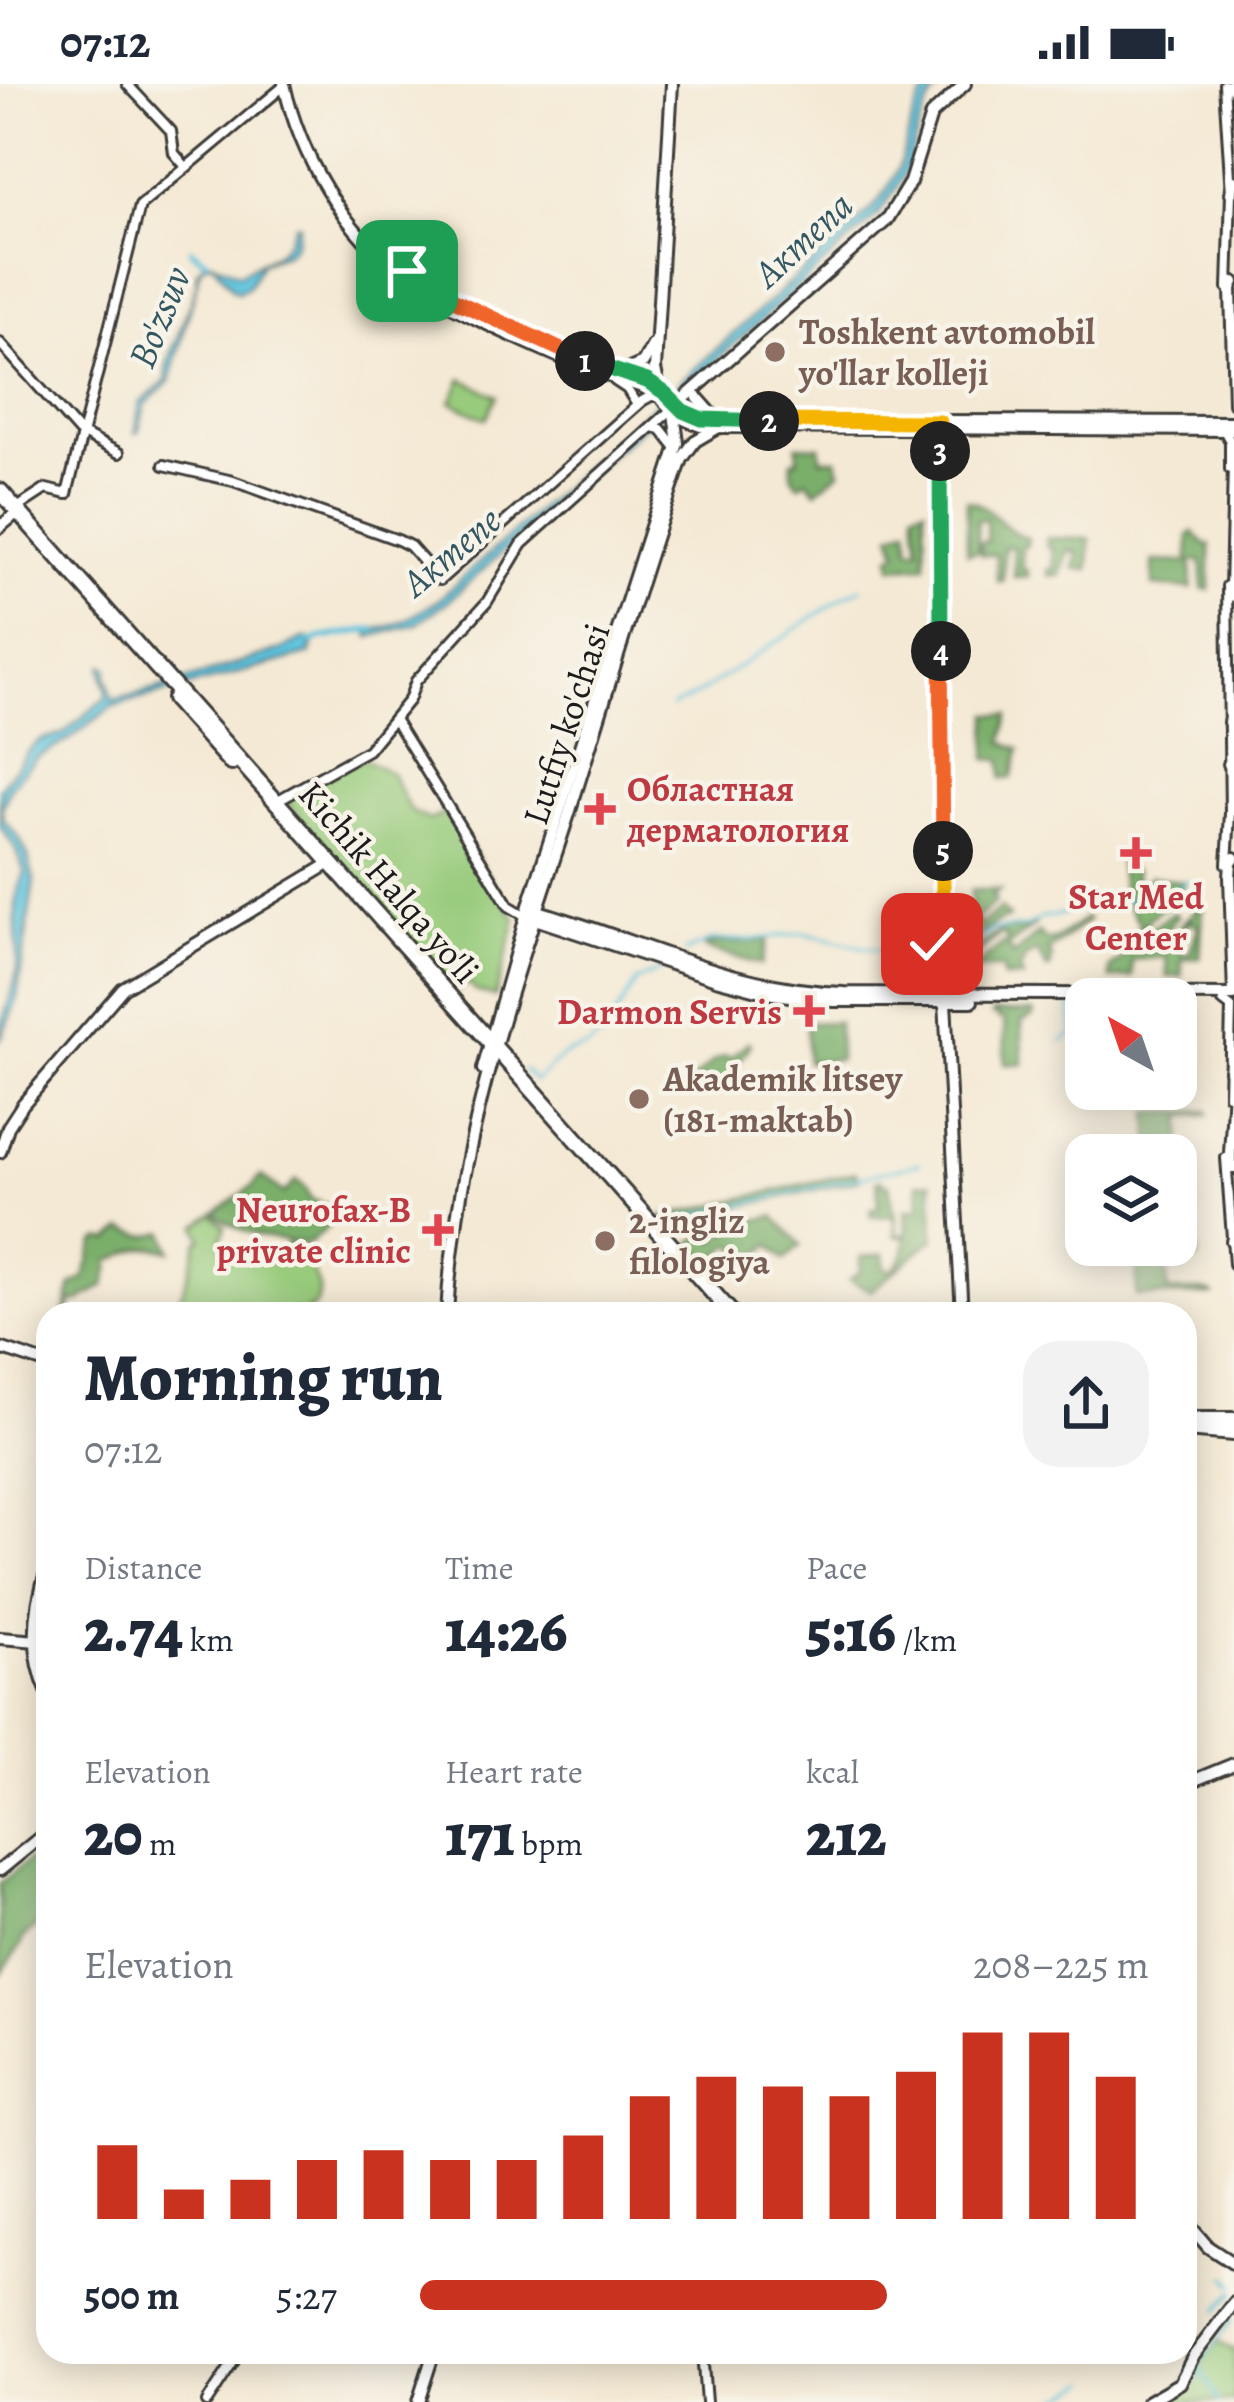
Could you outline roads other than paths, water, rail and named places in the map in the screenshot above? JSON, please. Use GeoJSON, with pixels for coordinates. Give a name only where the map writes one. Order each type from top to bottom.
{"type":"FeatureCollection","features":[{"type":"Feature","properties":{"kind":"highway","name":"Kichik Halqa yo'li"},"geometry":{"type":"LineString","coordinates":[[0,491],[717,1302]]}},
{"type":"Feature","properties":{"kind":"highway","name":"Kichik Halqa yo'li"},"geometry":{"type":"LineString","coordinates":[[0,501],[15,512]]}},
{"type":"Feature","properties":{"kind":"highway","name":"Kichik Halqa yo'li"},"geometry":{"type":"LineString","coordinates":[[200,721],[276,801],[325,864]]}},
{"type":"Feature","properties":{"kind":"highway"},"geometry":{"type":"LineString","coordinates":[[1197,1425],[1234,1427]]}},
{"type":"Feature","properties":{"kind":"highway"},"geometry":{"type":"LineString","coordinates":[[1197,1426],[1234,1427]]}},
{"type":"Feature","properties":{"kind":"main road"},"geometry":{"type":"LineString","coordinates":[[620,374],[643,363],[653,345],[670,84]]}},
{"type":"Feature","properties":{"kind":"main road","name":"Lutfiy ko'chasi"},"geometry":{"type":"LineString","coordinates":[[532,913],[677,448],[679,432],[655,369],[670,84]]}},
{"type":"Feature","properties":{"kind":"main road"},"geometry":{"type":"LineString","coordinates":[[670,404],[699,392],[892,218],[914,179],[933,117],[968,84]]}},
{"type":"Feature","properties":{"kind":"main road"},"geometry":{"type":"LineString","coordinates":[[693,397],[890,216],[914,173],[930,118],[968,84]]}},
{"type":"Feature","properties":{"kind":"main road"},"geometry":{"type":"LineString","coordinates":[[286,85],[306,143],[374,249],[443,297],[602,374],[646,388],[702,419],[724,424],[1226,426]]}},
{"type":"Feature","properties":{"kind":"main road"},"geometry":{"type":"LineString","coordinates":[[1234,282],[1234,403]]}},
{"type":"Feature","properties":{"kind":"main road"},"geometry":{"type":"LineString","coordinates":[[552,349],[644,380],[670,404]]}},
{"type":"Feature","properties":{"kind":"main road"},"geometry":{"type":"LineString","coordinates":[[693,397],[724,424]]}},
{"type":"Feature","properties":{"kind":"main road","name":"Lutfiy ko'chasi"},"geometry":{"type":"LineString","coordinates":[[640,575],[683,457],[694,441],[724,424]]}},
{"type":"Feature","properties":{"kind":"main road"},"geometry":{"type":"LineString","coordinates":[[942,425],[943,908],[957,934],[948,961],[945,998],[963,1302]]}},
{"type":"Feature","properties":{"kind":"main road"},"geometry":{"type":"LineString","coordinates":[[1234,466],[1234,596]]}},
{"type":"Feature","properties":{"kind":"main road"},"geometry":{"type":"LineString","coordinates":[[0,527],[15,512]]}},
{"type":"Feature","properties":{"kind":"main road"},"geometry":{"type":"LineString","coordinates":[[1229,722],[1234,706]]}},
{"type":"Feature","properties":{"kind":"main road","name":"Lutfiy ko'chasi"},"geometry":{"type":"LineString","coordinates":[[444,1302],[449,1223],[468,1142],[553,837],[563,817]]}},
{"type":"Feature","properties":{"kind":"main road"},"geometry":{"type":"LineString","coordinates":[[1197,998],[1228,998],[1234,859]]}},
{"type":"Feature","properties":{"kind":"main road"},"geometry":{"type":"LineString","coordinates":[[0,1148],[28,1097],[124,983],[325,864]]}},
{"type":"Feature","properties":{"kind":"main road"},"geometry":{"type":"LineString","coordinates":[[532,913],[752,990],[889,998],[1065,998]]}},
{"type":"Feature","properties":{"kind":"main road"},"geometry":{"type":"LineString","coordinates":[[946,918],[933,930],[931,940],[948,961]]}},
{"type":"Feature","properties":{"kind":"main road"},"geometry":{"type":"LineString","coordinates":[[1010,998],[1065,1000]]}},
{"type":"Feature","properties":{"kind":"main road"},"geometry":{"type":"LineString","coordinates":[[1234,1090],[1230,1158],[1234,1168]]}},
{"type":"Feature","properties":{"kind":"main road"},"geometry":{"type":"LineString","coordinates":[[0,1345],[36,1357]]}},
{"type":"Feature","properties":{"kind":"main road"},"geometry":{"type":"LineString","coordinates":[[0,1638],[36,1641]]}},
{"type":"Feature","properties":{"kind":"main road"},"geometry":{"type":"LineString","coordinates":[[1197,1775],[1234,1761]]}},
{"type":"Feature","properties":{"kind":"main road"},"geometry":{"type":"LineString","coordinates":[[0,1867],[36,1838]]}},
{"type":"Feature","properties":{"kind":"main road"},"geometry":{"type":"LineString","coordinates":[[1197,2240],[1234,2265]]}},
{"type":"Feature","properties":{"kind":"main road"},"geometry":{"type":"LineString","coordinates":[[1197,2357],[1234,2306]]}},
{"type":"Feature","properties":{"kind":"main road"},"geometry":{"type":"LineString","coordinates":[[418,2402],[430,2364]]}},
{"type":"Feature","properties":{"kind":"main road"},"geometry":{"type":"LineString","coordinates":[[1150,2402],[1182,2384],[1193,2364]]}},
{"type":"Feature","properties":{"kind":"street"},"geometry":{"type":"LineString","coordinates":[[127,84],[172,133],[174,153],[187,168]]}},
{"type":"Feature","properties":{"kind":"street"},"geometry":{"type":"LineString","coordinates":[[15,512],[46,489],[67,494],[140,206],[286,85]]}},
{"type":"Feature","properties":{"kind":"street"},"geometry":{"type":"LineString","coordinates":[[1229,86],[1230,414],[1225,431],[1232,481],[1232,767],[1227,873],[1232,1069],[1226,1166],[1234,1264]]}},
{"type":"Feature","properties":{"kind":"street"},"geometry":{"type":"LineString","coordinates":[[0,343],[82,434],[119,453]]}},
{"type":"Feature","properties":{"kind":"street"},"geometry":{"type":"LineString","coordinates":[[602,374],[638,402]]}},
{"type":"Feature","properties":{"kind":"street"},"geometry":{"type":"LineString","coordinates":[[164,465],[233,482],[398,540],[440,580],[638,402],[651,395],[670,404],[652,428],[522,544],[487,602],[415,683],[410,698],[363,754],[276,801]]}},
{"type":"Feature","properties":{"kind":"street"},"geometry":{"type":"LineString","coordinates":[[652,428],[661,429],[677,448]]}},
{"type":"Feature","properties":{"kind":"street"},"geometry":{"type":"LineString","coordinates":[[394,719],[505,899],[514,911],[532,913]]}},
{"type":"Feature","properties":{"kind":"street"},"geometry":{"type":"LineString","coordinates":[[207,2402],[231,2364]]}},
{"type":"Feature","properties":{"kind":"street"},"geometry":{"type":"LineString","coordinates":[[702,2364],[706,2402]]}},
{"type":"Feature","properties":{"kind":"water","name":"Актепа"},"geometry":{"type":"Polygon","coordinates":[[[933,84],[944,84],[925,112],[902,178],[877,216],[448,601],[417,624],[370,637],[370,629],[396,624],[438,600],[872,209],[897,173],[915,113],[933,84]]]}},
{"type":"Feature","properties":{"kind":"water"},"geometry":{"type":"Polygon","coordinates":[[[299,224],[288,253],[262,262],[248,287],[238,292],[232,289],[214,264],[207,263],[196,286],[198,271],[208,260],[240,274],[279,251],[299,224]]]}},
{"type":"Feature","properties":{"kind":"water"},"geometry":{"type":"Polygon","coordinates":[[[195,289],[170,382],[145,405],[135,433],[140,403],[166,381],[195,289]]]}},
{"type":"Feature","properties":{"kind":"water"},"geometry":{"type":"Polygon","coordinates":[[[306,638],[313,647],[311,654],[113,706],[35,759],[10,788],[3,819],[18,836],[34,880],[17,1000],[0,1041],[16,977],[16,905],[25,874],[0,826],[0,788],[28,751],[39,741],[63,734],[104,699],[103,665],[108,667],[113,700],[278,651],[306,638]]]}},
{"type":"Feature","properties":{"kind":"waterway","name":"Bo'zsuv"},"geometry":{"type":"LineString","coordinates":[[191,250],[206,261]]}},
{"type":"Feature","properties":{"kind":"waterway"},"geometry":{"type":"LineString","coordinates":[[671,707],[861,588]]}},
{"type":"Feature","properties":{"kind":"waterway","name":"Актепе"},"geometry":{"type":"LineString","coordinates":[[304,645],[373,629]]}},
{"type":"Feature","properties":{"kind":"waterway"},"geometry":{"type":"LineString","coordinates":[[970,946],[992,930],[1026,927],[1085,906],[1116,899],[1162,899],[1187,880]]}},
{"type":"Feature","properties":{"kind":"waterway"},"geometry":{"type":"LineString","coordinates":[[685,952],[713,940],[804,933],[866,948],[933,953]]}},
{"type":"Feature","properties":{"kind":"waterway"},"geometry":{"type":"LineString","coordinates":[[523,1069],[535,1081],[565,1054],[588,1047],[604,1034],[637,981],[664,968]]}},
{"type":"Feature","properties":{"kind":"waterway"},"geometry":{"type":"LineString","coordinates":[[660,1224],[920,1163]]}},
{"type":"Feature","properties":{"kind":"waterway"},"geometry":{"type":"LineString","coordinates":[[1227,2276],[1234,2284]]}},
{"type":"Feature","properties":{"kind":"waterway"},"geometry":{"type":"LineString","coordinates":[[1217,2311],[1234,2292]]}},
{"type":"Feature","properties":{"kind":"waterway"},"geometry":{"type":"LineString","coordinates":[[1170,2402],[1199,2378],[1202,2361],[1232,2320]]}},
{"type":"Feature","properties":{"kind":"waterway"},"geometry":{"type":"LineString","coordinates":[[1200,2368],[1219,2402]]}},
{"type":"Feature","properties":{"kind":"waterway"},"geometry":{"type":"LineString","coordinates":[[1052,2402],[1090,2381]]}},
{"type":"Feature","properties":{"kind":"place","name":"Toshkent avtomobil yo'llar kolleji"},"geometry":{"type":"Point","coordinates":[775,352]}},
{"type":"Feature","properties":{"kind":"place","name":"Областная дерматология"},"geometry":{"type":"Point","coordinates":[600,809]}},
{"type":"Feature","properties":{"kind":"place","name":"Star Med Center"},"geometry":{"type":"Point","coordinates":[1136,853]}},
{"type":"Feature","properties":{"kind":"place","name":"Darmon Servis"},"geometry":{"type":"Point","coordinates":[809,1011]}},
{"type":"Feature","properties":{"kind":"place","name":"Akademik litsey (181-maktab)"},"geometry":{"type":"Point","coordinates":[639,1099]}},
{"type":"Feature","properties":{"kind":"place","name":"Neurofax-B private clinic"},"geometry":{"type":"Point","coordinates":[438,1230]}},
{"type":"Feature","properties":{"kind":"place","name":"2-ingliz filologiya"},"geometry":{"type":"Point","coordinates":[605,1241]}}]}
